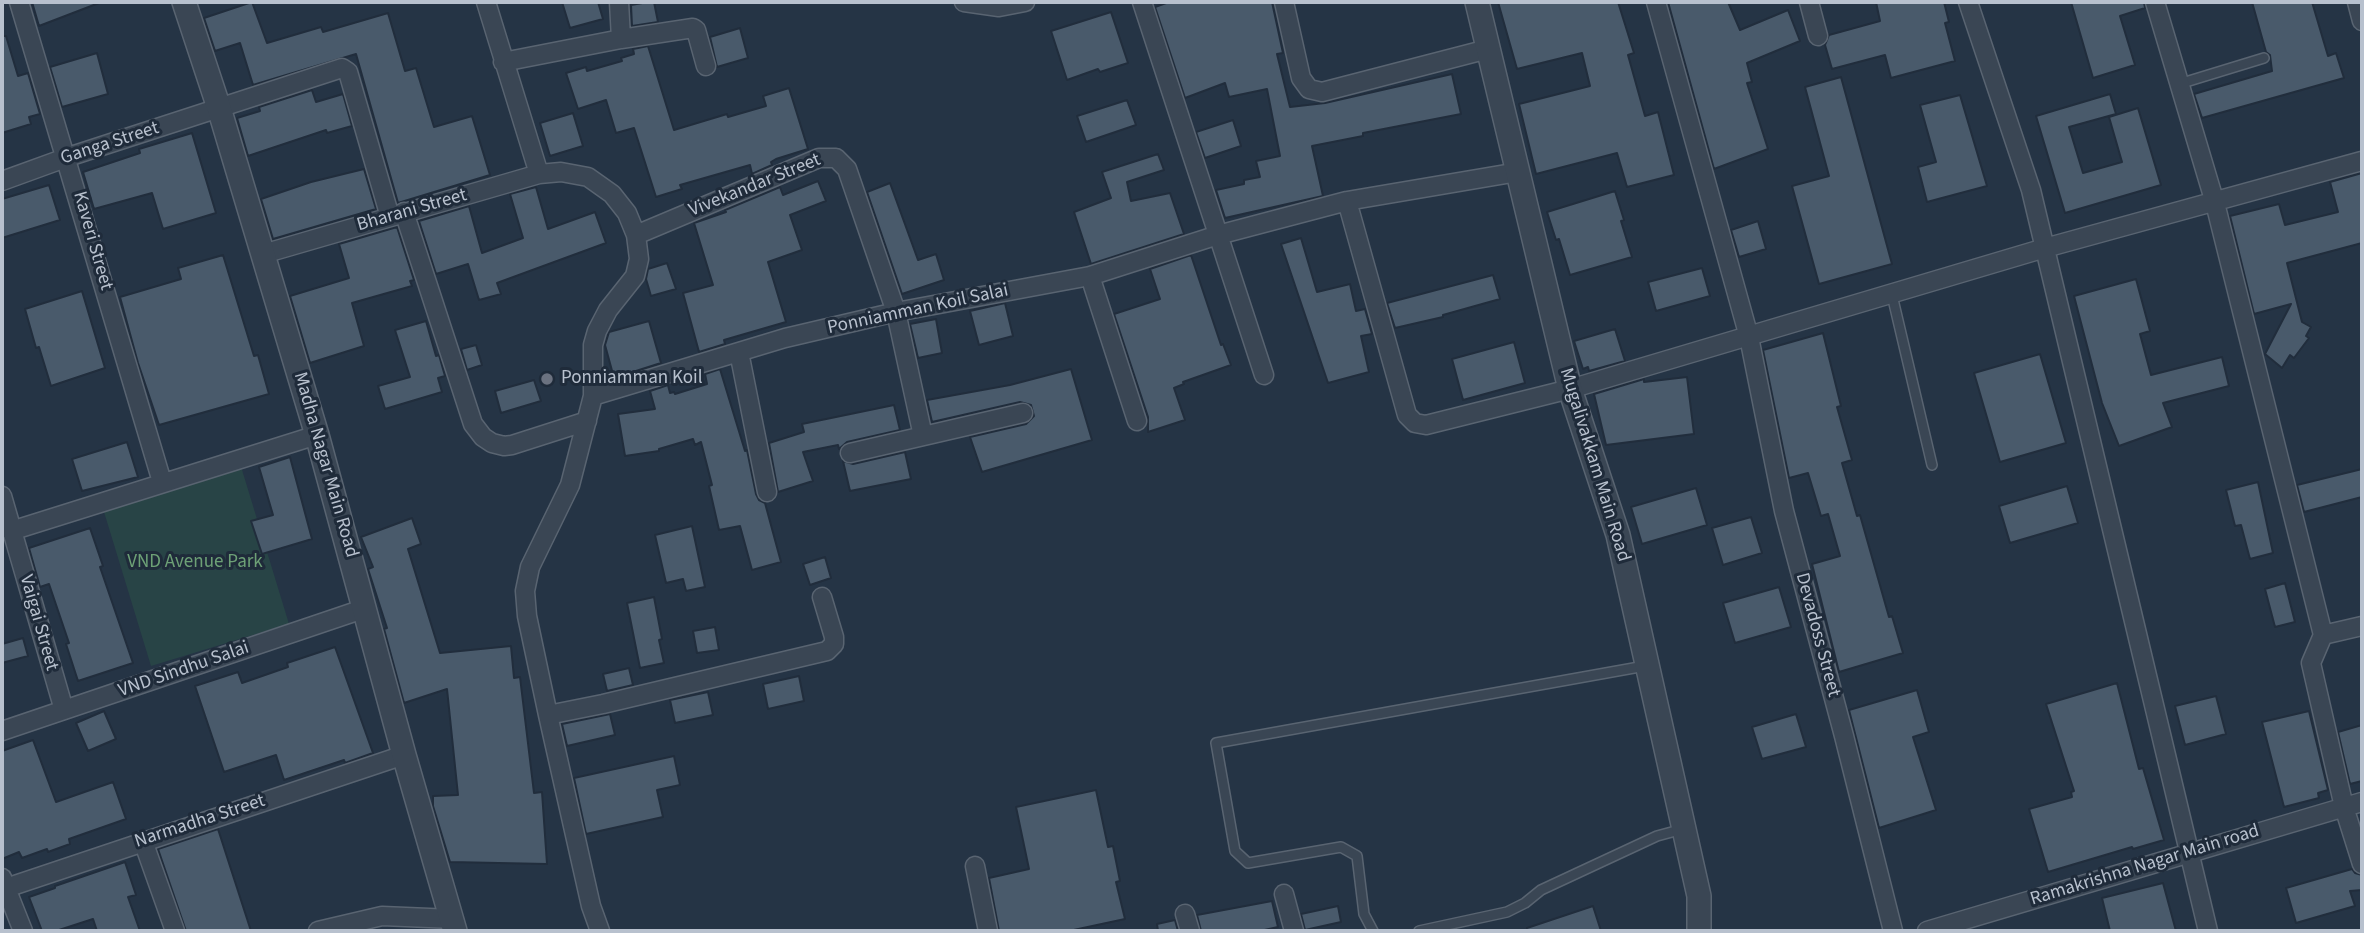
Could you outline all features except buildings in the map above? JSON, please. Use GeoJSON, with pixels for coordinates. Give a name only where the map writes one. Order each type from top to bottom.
{"type":"FeatureCollection","features":[{"type":"Feature","properties":{"kind":"street","name":"Kaveri Street"},"geometry":{"type":"LineString","coordinates":[[19,2],[68,157],[162,482]]}},
{"type":"Feature","properties":{"kind":"street","name":"Madha Nagar Main Road"},"geometry":{"type":"LineString","coordinates":[[184,2],[219,108],[317,435],[404,755],[454,925]]}},
{"type":"Feature","properties":{"kind":"street"},"geometry":{"type":"LineString","coordinates":[[486,2],[539,174]]}},
{"type":"Feature","properties":{"kind":"street"},"geometry":{"type":"LineString","coordinates":[[619,2],[621,39]]}},
{"type":"Feature","properties":{"kind":"street"},"geometry":{"type":"LineString","coordinates":[[964,2],[999,7],[1025,2]]}},
{"type":"Feature","properties":{"kind":"street"},"geometry":{"type":"LineString","coordinates":[[1143,2],[1264,375]]}},
{"type":"Feature","properties":{"kind":"street"},"geometry":{"type":"LineString","coordinates":[[1284,2],[1301,78],[1309,89],[1322,92],[1488,49]]}},
{"type":"Feature","properties":{"kind":"street","name":"Mugalivakkam Main Road"},"geometry":{"type":"LineString","coordinates":[[1476,2],[1570,389],[1618,535],[1685,828],[1699,897],[1699,931]]}},
{"type":"Feature","properties":{"kind":"street","name":"Devadoss Street"},"geometry":{"type":"LineString","coordinates":[[1656,2],[1749,337],[1784,511],[1894,931]]}},
{"type":"Feature","properties":{"kind":"street"},"geometry":{"type":"LineString","coordinates":[[1809,2],[1818,36]]}},
{"type":"Feature","properties":{"kind":"street"},"geometry":{"type":"LineString","coordinates":[[1968,2],[2031,190],[2208,931]]}},
{"type":"Feature","properties":{"kind":"street"},"geometry":{"type":"LineString","coordinates":[[2155,2],[2214,203],[2323,635],[2311,663],[2344,807],[2362,864]]}},
{"type":"Feature","properties":{"kind":"street"},"geometry":{"type":"LineString","coordinates":[[2357,2],[2362,21]]}},
{"type":"Feature","properties":{"kind":"street"},"geometry":{"type":"LineString","coordinates":[[503,62],[693,28],[696,30],[706,66]]}},
{"type":"Feature","properties":{"kind":"street","name":"Ganga Street"},"geometry":{"type":"LineString","coordinates":[[2,181],[337,69],[346,69],[397,215]]}},
{"type":"Feature","properties":{"kind":"street","name":"Vivekandar Street"},"geometry":{"type":"LineString","coordinates":[[636,234],[819,158],[836,158],[847,169],[897,312],[923,436]]}},
{"type":"Feature","properties":{"kind":"street"},"geometry":{"type":"LineString","coordinates":[[1347,201],[1408,415],[1416,423],[1426,425],[1570,389],[2045,248],[2362,161]]}},
{"type":"Feature","properties":{"kind":"street","name":"Bharani Street"},"geometry":{"type":"LineString","coordinates":[[263,254],[539,174],[561,172],[588,177],[612,194],[627,213],[636,234]]}},
{"type":"Feature","properties":{"kind":"street","name":"Ponniamman Koil Salai"},"geometry":{"type":"LineString","coordinates":[[593,396],[785,338],[897,312],[1090,276],[1218,235],[1347,201],[1518,172]]}},
{"type":"Feature","properties":{"kind":"street"},"geometry":{"type":"LineString","coordinates":[[397,215],[473,424],[483,437],[492,443],[512,445],[587,421]]}},
{"type":"Feature","properties":{"kind":"street"},"geometry":{"type":"LineString","coordinates":[[600,931],[591,906],[548,715],[527,616],[525,591],[530,568],[570,485],[593,396],[593,345],[608,310],[635,276],[639,260],[636,234]]}},
{"type":"Feature","properties":{"kind":"street"},"geometry":{"type":"LineString","coordinates":[[1090,276],[1137,421]]}},
{"type":"Feature","properties":{"kind":"street"},"geometry":{"type":"LineString","coordinates":[[738,352],[767,492]]}},
{"type":"Feature","properties":{"kind":"street"},"geometry":{"type":"LineString","coordinates":[[850,453],[1023,413]]}},
{"type":"Feature","properties":{"kind":"street"},"geometry":{"type":"LineString","coordinates":[[11,531],[317,435]]}},
{"type":"Feature","properties":{"kind":"street","name":"Vaigai Street"},"geometry":{"type":"LineString","coordinates":[[2,496],[64,710]]}},
{"type":"Feature","properties":{"kind":"street"},"geometry":{"type":"LineString","coordinates":[[548,715],[827,651],[834,644],[834,637],[822,597]]}},
{"type":"Feature","properties":{"kind":"street","name":"VND Sindhu Salai"},"geometry":{"type":"LineString","coordinates":[[2,730],[366,608]]}},
{"type":"Feature","properties":{"kind":"street"},"geometry":{"type":"LineString","coordinates":[[2323,635],[2362,626]]}},
{"type":"Feature","properties":{"kind":"street","name":"Narmadha Street"},"geometry":{"type":"LineString","coordinates":[[3,881],[143,841],[404,755]]}},
{"type":"Feature","properties":{"kind":"street","name":"Ramakrishna Nagar Main road"},"geometry":{"type":"LineString","coordinates":[[1927,931],[2362,802]]}},
{"type":"Feature","properties":{"kind":"street"},"geometry":{"type":"LineString","coordinates":[[143,841],[175,931]]}},
{"type":"Feature","properties":{"kind":"street"},"geometry":{"type":"LineString","coordinates":[[975,866],[988,931]]}},
{"type":"Feature","properties":{"kind":"street"},"geometry":{"type":"LineString","coordinates":[[3,881],[23,931]]}},
{"type":"Feature","properties":{"kind":"street"},"geometry":{"type":"LineString","coordinates":[[1284,894],[1294,931]]}},
{"type":"Feature","properties":{"kind":"street"},"geometry":{"type":"LineString","coordinates":[[318,931],[382,916],[454,925]]}},
{"type":"Feature","properties":{"kind":"lane"},"geometry":{"type":"LineString","coordinates":[[2179,84],[2264,58]]}},
{"type":"Feature","properties":{"kind":"lane"},"geometry":{"type":"LineString","coordinates":[[1892,295],[1932,465]]}},
{"type":"Feature","properties":{"kind":"lane"},"geometry":{"type":"LineString","coordinates":[[1373,931],[1364,914],[1357,856],[1341,847],[1248,863],[1235,851],[1216,743],[1647,666]]}},
{"type":"Feature","properties":{"kind":"lane"},"geometry":{"type":"LineString","coordinates":[[1419,931],[1507,912],[1525,903],[1541,890],[1657,836],[1685,828]]}},
{"type":"Feature","properties":{"kind":"green space","name":"VND Avenue Park"},"geometry":{"type":"Polygon","coordinates":[[[239,460],[289,624],[151,666],[101,502],[239,460]]]}},
{"type":"Feature","properties":{"kind":"place","name":"Ponniamman Koil"},"geometry":{"type":"Point","coordinates":[547,379]}}]}
